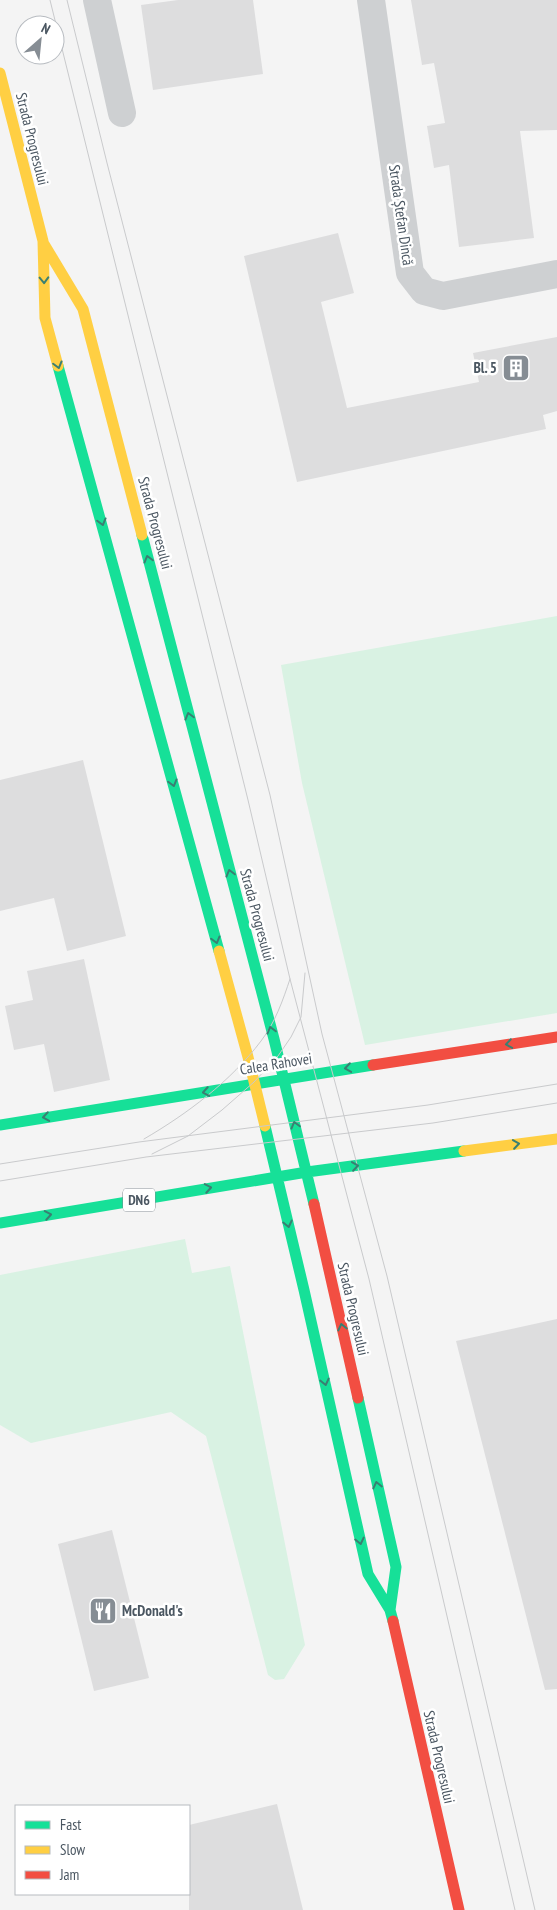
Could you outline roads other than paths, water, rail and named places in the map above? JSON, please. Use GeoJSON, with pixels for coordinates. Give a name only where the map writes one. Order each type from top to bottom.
{"type":"FeatureCollection","features":[{"type":"Feature","properties":{"kind":"main road","name":"Strada Progresului"},"geometry":{"type":"LineString","coordinates":[[0,74],[43,242],[45,318],[254,1082],[368,1574],[390,1610],[459,1910]]}},
{"type":"Feature","properties":{"kind":"main road","name":"Strada Progresului"},"geometry":{"type":"LineString","coordinates":[[43,242],[83,309],[307,1172],[396,1567],[390,1610]]}},
{"type":"Feature","properties":{"kind":"main road","name":"Calea Rahovei"},"geometry":{"type":"LineString","coordinates":[[0,1125],[212,1092],[254,1082],[557,1037]]}},
{"type":"Feature","properties":{"kind":"main road","name":"DN6"},"geometry":{"type":"LineString","coordinates":[[0,1223],[277,1176],[557,1139]]}},
{"type":"Feature","properties":{"kind":"street"},"geometry":{"type":"LineString","coordinates":[[97,0],[122,113]]}},
{"type":"Feature","properties":{"kind":"street","name":"Strada Ștefan Dincă"},"geometry":{"type":"LineString","coordinates":[[371,0],[410,273],[424,291],[443,296],[557,274]]}},
{"type":"Feature","properties":{"kind":"tram line"},"geometry":{"type":"LineString","coordinates":[[50,0],[248,800],[290,979],[369,1279],[515,1910]]}},
{"type":"Feature","properties":{"kind":"tram line"},"geometry":{"type":"LineString","coordinates":[[67,0],[107,163],[270,795],[322,1034],[387,1276],[535,1910]]}},
{"type":"Feature","properties":{"kind":"tram line"},"geometry":{"type":"LineString","coordinates":[[152,1154],[188,1136],[222,1110],[254,1082],[278,1056],[291,1037],[301,1017],[305,973]]}},
{"type":"Feature","properties":{"kind":"tram line"},"geometry":{"type":"LineString","coordinates":[[144,1139],[192,1108],[222,1083],[249,1056],[270,1027],[290,979]]}},
{"type":"Feature","properties":{"kind":"tram line"},"geometry":{"type":"LineString","coordinates":[[0,1164],[139,1142],[428,1105],[557,1084]]}},
{"type":"Feature","properties":{"kind":"tram line"},"geometry":{"type":"LineString","coordinates":[[0,1181],[146,1157],[433,1123],[557,1103]]}},
{"type":"Feature","properties":{"kind":"place","name":"Bl. 5"},"geometry":{"type":"Point","coordinates":[516,368]}},
{"type":"Feature","properties":{"kind":"place","name":"McDonald's"},"geometry":{"type":"Point","coordinates":[103,1611]}}]}
